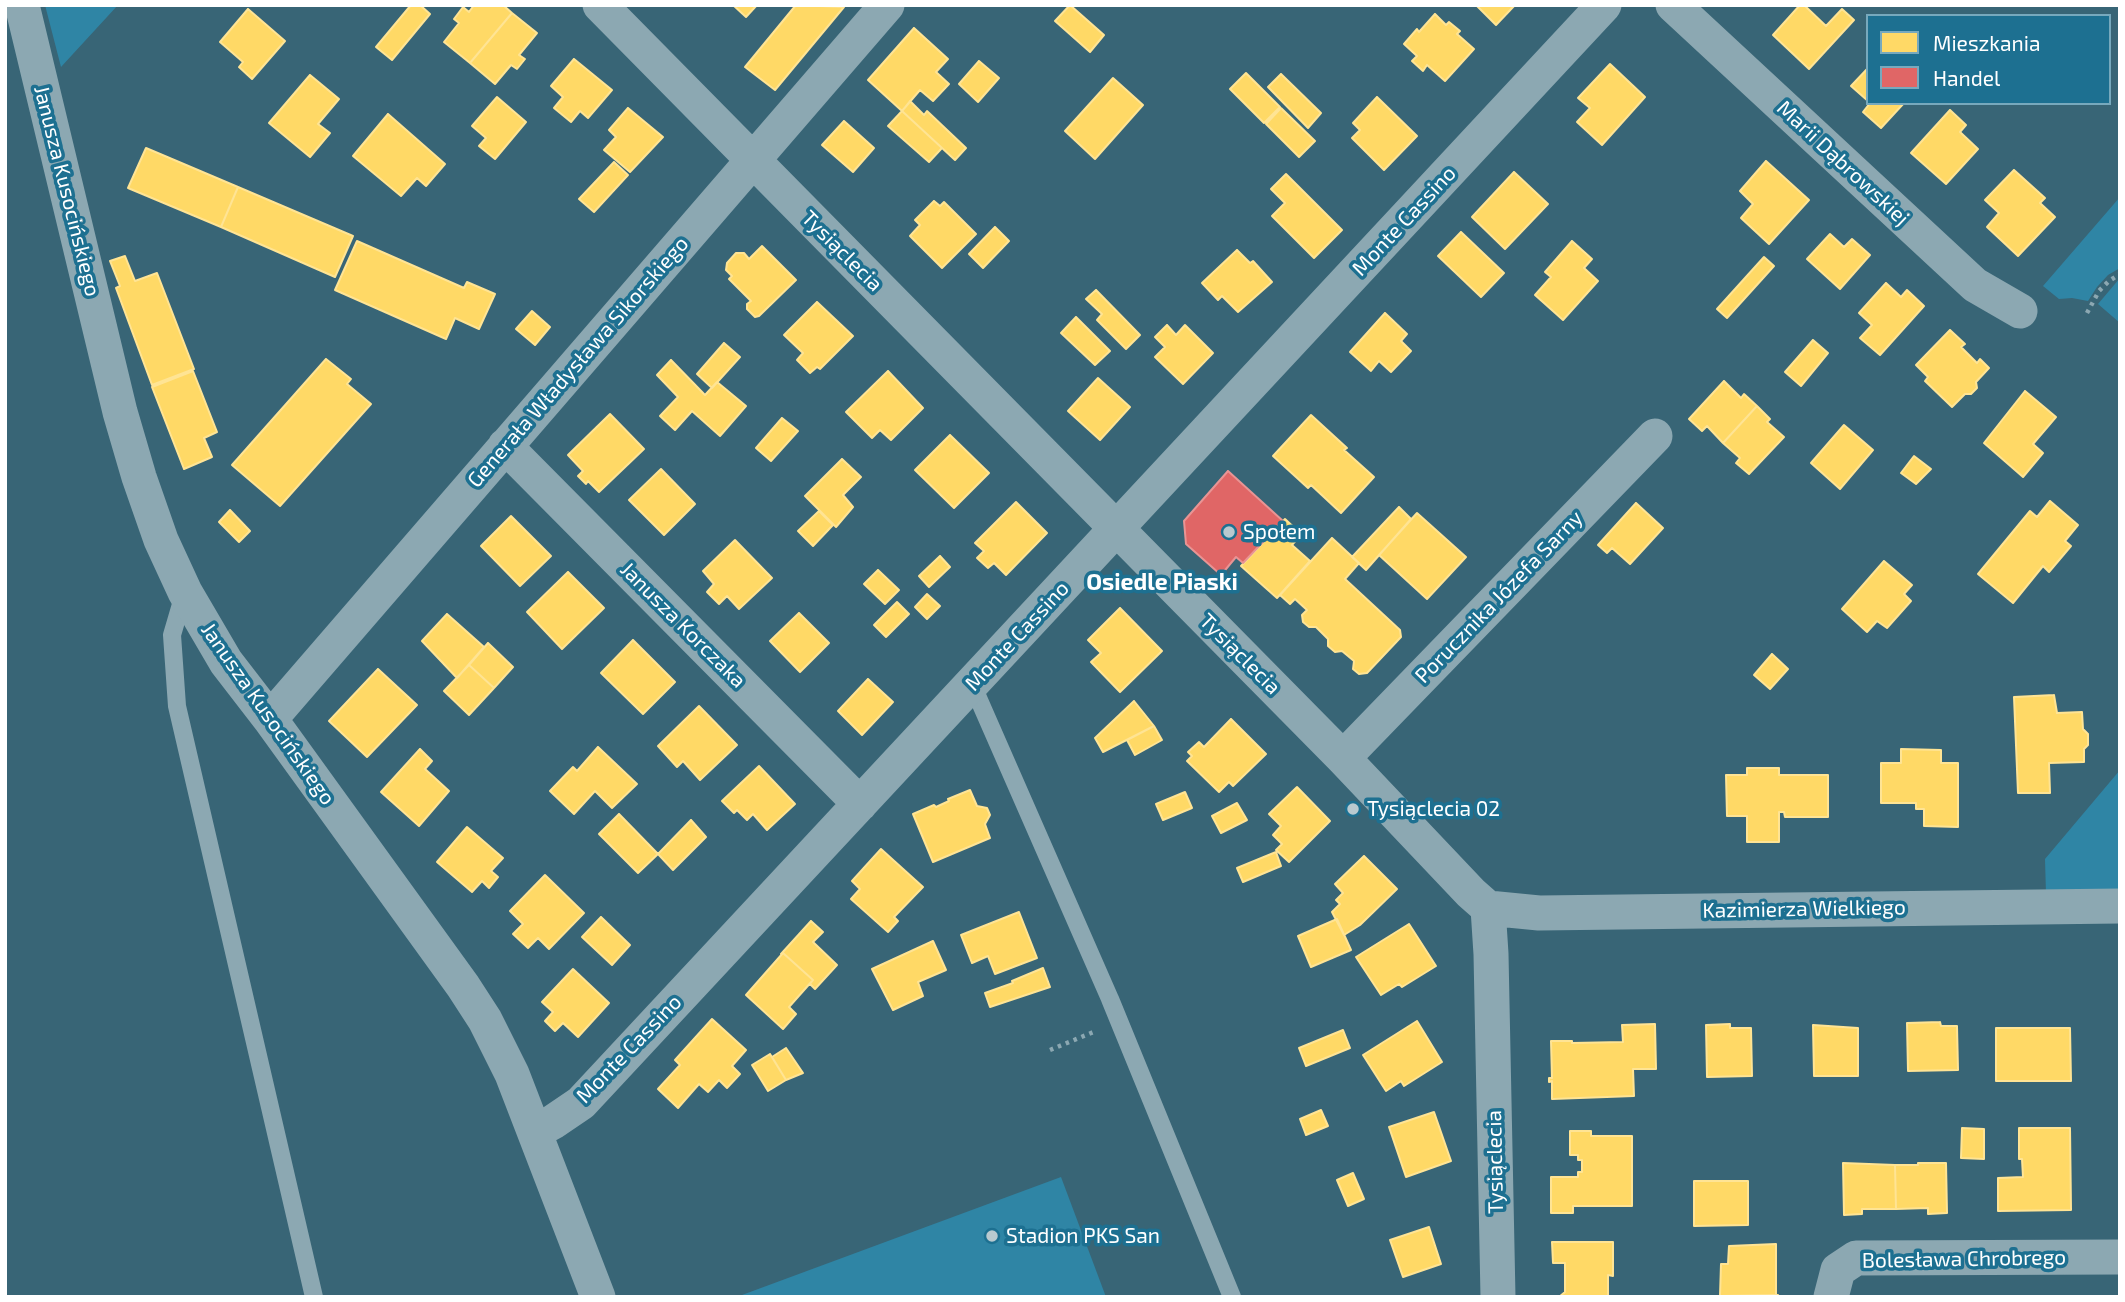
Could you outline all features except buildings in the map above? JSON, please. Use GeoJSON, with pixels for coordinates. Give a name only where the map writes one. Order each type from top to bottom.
{"type":"FeatureCollection","features":[{"type":"Feature","properties":{"kind":"street","name":"Janusza Kusocińskiego"},"geometry":{"type":"LineString","coordinates":[[22,5],[120,412],[161,540],[185,592],[226,662],[270,719],[485,1020],[512,1074],[598,1297]]}},
{"type":"Feature","properties":{"kind":"street","name":"Tysiąclecia"},"geometry":{"type":"LineString","coordinates":[[600,5],[1488,908],[1492,966],[1498,1297]]}},
{"type":"Feature","properties":{"kind":"street","name":"Generała Władysława Sikorskiego"},"geometry":{"type":"LineString","coordinates":[[270,719],[887,5]]}},
{"type":"Feature","properties":{"kind":"street","name":"Monte Cassino"},"geometry":{"type":"LineString","coordinates":[[535,1132],[581,1102],[1604,5]]}},
{"type":"Feature","properties":{"kind":"street","name":"Marii Dąbrowskiej"},"geometry":{"type":"LineString","coordinates":[[1673,5],[1975,285],[2020,311]]}},
{"type":"Feature","properties":{"kind":"street","name":"Porucznika Józefa Sarny"},"geometry":{"type":"LineString","coordinates":[[1343,758],[1655,436]]}},
{"type":"Feature","properties":{"kind":"street","name":"Janusza Korczaka"},"geometry":{"type":"LineString","coordinates":[[505,446],[860,804]]}},
{"type":"Feature","properties":{"kind":"street","name":"Kazimierza Wielkiego"},"geometry":{"type":"LineString","coordinates":[[1488,908],[1538,913],[2120,905]]}},
{"type":"Feature","properties":{"kind":"street","name":"Bolesława Chrobrego"},"geometry":{"type":"LineString","coordinates":[[1831,1297],[1838,1270],[1856,1258],[2120,1256]]}},
{"type":"Feature","properties":{"kind":"lane"},"geometry":{"type":"LineString","coordinates":[[185,592],[172,635],[177,706],[314,1297]]}},
{"type":"Feature","properties":{"kind":"lane"},"geometry":{"type":"LineString","coordinates":[[972,684],[1120,1022],[1232,1297]]}},
{"type":"Feature","properties":{"kind":"path"},"geometry":{"type":"LineString","coordinates":[[2087,313],[2099,291],[2120,274]]}},
{"type":"Feature","properties":{"kind":"path"},"geometry":{"type":"LineString","coordinates":[[1050,1051],[1120,1022]]}},
{"type":"Feature","properties":{"kind":"shaded area"},"geometry":{"type":"Polygon","coordinates":[[[45,5],[118,5],[61,67],[45,5]]]}},
{"type":"Feature","properties":{"kind":"shaded area"},"geometry":{"type":"Polygon","coordinates":[[[2120,197],[2120,268],[2108,275],[2088,301],[2059,299],[2043,286],[2120,197]]]}},
{"type":"Feature","properties":{"kind":"shaded area"},"geometry":{"type":"Polygon","coordinates":[[[2120,278],[2120,323],[2098,304],[2120,278]]]}},
{"type":"Feature","properties":{"kind":"shaded area"},"geometry":{"type":"Polygon","coordinates":[[[2120,770],[2120,893],[2046,894],[2045,859],[2120,770]]]}},
{"type":"Feature","properties":{"kind":"shaded area","name":"Stadion PKS San"},"geometry":{"type":"Polygon","coordinates":[[[1061,1177],[1106,1297],[742,1295],[1061,1177]]]}},
{"type":"Feature","properties":{"kind":"place","name":"Społem"},"geometry":{"type":"Point","coordinates":[1229,532]}},
{"type":"Feature","properties":{"kind":"place","name":"Tysiąclecia 02"},"geometry":{"type":"Point","coordinates":[1353,809]}},
{"type":"Feature","properties":{"kind":"place","name":"Stadion PKS San"},"geometry":{"type":"Point","coordinates":[992,1236]}},
{"type":"Feature","properties":{"kind":"district","name":"Osiedle Piaski"},"geometry":{"type":"Point","coordinates":[1162,582]}}]}
